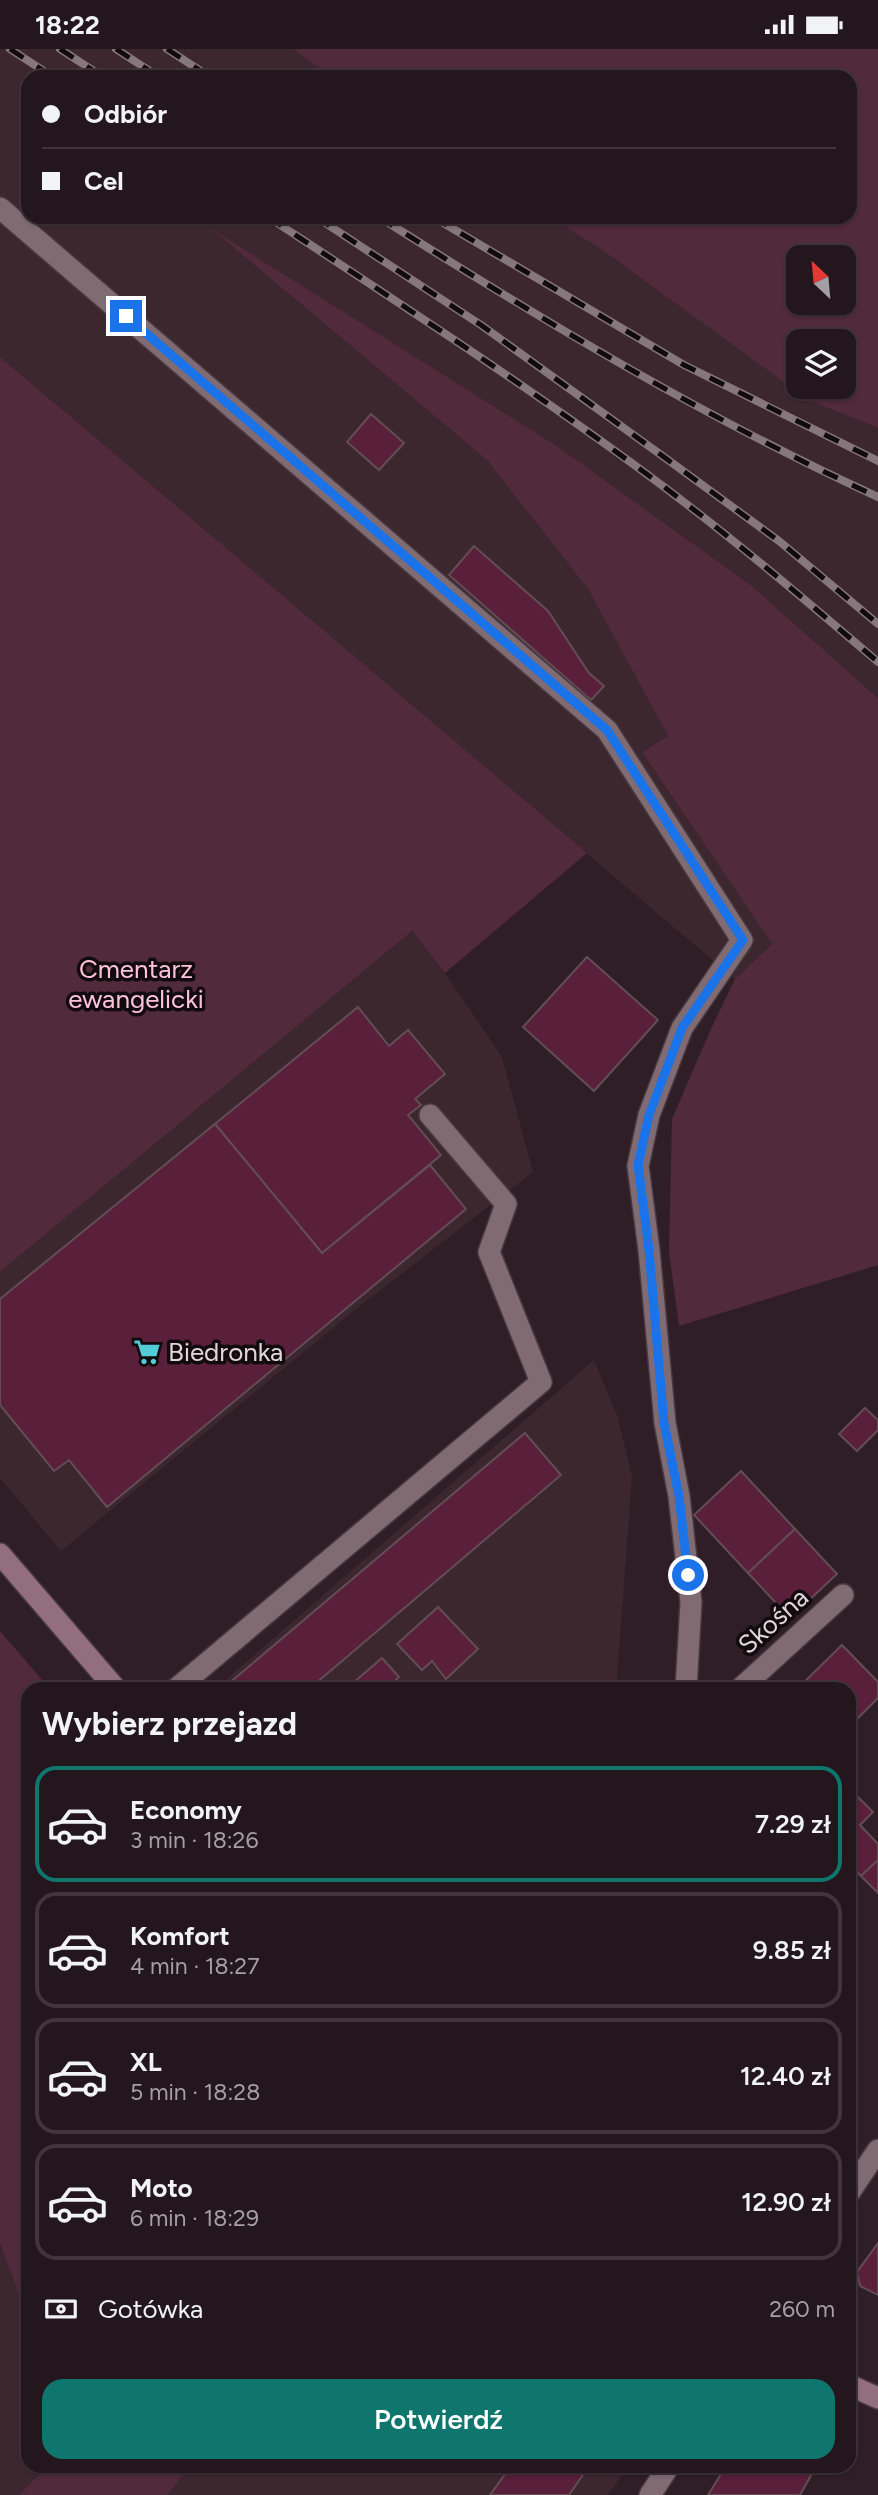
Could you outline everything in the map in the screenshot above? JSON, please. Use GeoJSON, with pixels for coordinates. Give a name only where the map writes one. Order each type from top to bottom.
{"type":"FeatureCollection","features":[{"type":"Feature","properties":{"kind":"main road"},"geometry":{"type":"LineString","coordinates":[[0,1553],[110,1682]]}},
{"type":"Feature","properties":{"kind":"main road"},"geometry":{"type":"LineString","coordinates":[[856,2388],[878,2398]]}},
{"type":"Feature","properties":{"kind":"street"},"geometry":{"type":"LineString","coordinates":[[0,208],[607,730],[743,940],[682,1028],[649,1115],[638,1165],[649,1250],[664,1423],[679,1496],[691,1602],[686,1682]]}},
{"type":"Feature","properties":{"kind":"street"},"geometry":{"type":"LineString","coordinates":[[184,1682],[541,1383],[489,1252],[506,1204],[430,1115]]}},
{"type":"Feature","properties":{"kind":"street","name":"Skośna"},"geometry":{"type":"LineString","coordinates":[[748,1682],[843,1595]]}},
{"type":"Feature","properties":{"kind":"street"},"geometry":{"type":"LineString","coordinates":[[856,2183],[878,2150]]}},
{"type":"Feature","properties":{"kind":"street"},"geometry":{"type":"LineString","coordinates":[[650,2495],[664,2473]]}},
{"type":"Feature","properties":{"kind":"shaded area"},"geometry":{"type":"Polygon","coordinates":[[[0,49],[364,49],[394,70],[21,70],[21,224],[612,224],[786,376],[786,399],[808,399],[878,428],[878,698],[752,586],[557,446],[218,234],[487,460],[588,589],[668,736],[642,752],[772,944],[735,979],[0,357],[0,49]]]}},
{"type":"Feature","properties":{"kind":"shaded area"},"geometry":{"type":"Polygon","coordinates":[[[412,931],[445,973],[502,1057],[533,1172],[360,1306],[61,1551],[0,1478],[0,1272],[412,931]]]}},
{"type":"Feature","properties":{"kind":"shaded area"},"geometry":{"type":"Polygon","coordinates":[[[594,1360],[618,1418],[632,1476],[615,1682],[223,1682],[594,1360]]]}},
{"type":"Feature","properties":{"kind":"shaded area"},"geometry":{"type":"Polygon","coordinates":[[[0,2243],[21,2300],[21,2473],[40,2473],[19,2495],[0,2495],[0,2243]]]}},
{"type":"Feature","properties":{"kind":"shaded area"},"geometry":{"type":"Polygon","coordinates":[[[184,2473],[623,2473],[608,2495],[167,2495],[184,2473]]]}},
{"type":"Feature","properties":{"kind":"green space"},"geometry":{"type":"Polygon","coordinates":[[[293,49],[878,49],[878,428],[807,399],[856,399],[856,329],[786,329],[786,384],[604,251],[561,224],[857,224],[857,70],[323,70],[293,49]]]}},
{"type":"Feature","properties":{"kind":"green space"},"geometry":{"type":"Polygon","coordinates":[[[213,230],[557,446],[752,586],[878,698],[878,1265],[679,1326],[669,1252],[672,1119],[735,979],[772,944],[642,752],[668,736],[588,589],[487,460],[213,230]]]}},
{"type":"Feature","properties":{"kind":"green space","name":"Cmentarz ewangelicki"},"geometry":{"type":"Polygon","coordinates":[[[0,357],[587,853],[445,973],[412,931],[0,1272],[0,357]]]}},
{"type":"Feature","properties":{"kind":"green space"},"geometry":{"type":"Polygon","coordinates":[[[0,1631],[44,1682],[21,1682],[21,2300],[0,2243],[0,1631]]]}},
{"type":"Feature","properties":{"kind":"green space"},"geometry":{"type":"Polygon","coordinates":[[[40,2473],[184,2473],[167,2495],[19,2495],[40,2473]]]}},
{"type":"Feature","properties":{"kind":"building"},"geometry":{"type":"Polygon","coordinates":[[[371,414],[404,443],[379,470],[347,442],[371,414]]]}},
{"type":"Feature","properties":{"kind":"building"},"geometry":{"type":"Polygon","coordinates":[[[474,546],[548,611],[589,673],[604,686],[591,700],[449,575],[474,546]]]}},
{"type":"Feature","properties":{"kind":"building"},"geometry":{"type":"Polygon","coordinates":[[[587,957],[658,1020],[594,1091],[523,1027],[587,957]]]}},
{"type":"Feature","properties":{"kind":"building"},"geometry":{"type":"Polygon","coordinates":[[[358,1007],[389,1046],[408,1030],[445,1074],[415,1099],[421,1105],[408,1115],[441,1155],[322,1253],[215,1124],[358,1007]]]}},
{"type":"Feature","properties":{"kind":"building","name":"Biedronka"},"geometry":{"type":"Polygon","coordinates":[[[215,1124],[322,1253],[430,1165],[466,1209],[107,1507],[69,1460],[54,1471],[0,1405],[0,1299],[215,1124]]]}},
{"type":"Feature","properties":{"kind":"building"},"geometry":{"type":"Polygon","coordinates":[[[865,1408],[878,1420],[878,1430],[857,1451],[839,1434],[865,1408]]]}},
{"type":"Feature","properties":{"kind":"building"},"geometry":{"type":"Polygon","coordinates":[[[525,1433],[561,1475],[317,1682],[231,1682],[525,1433]]]}},
{"type":"Feature","properties":{"kind":"building"},"geometry":{"type":"Polygon","coordinates":[[[741,1471],[795,1529],[748,1573],[694,1515],[741,1471]]]}},
{"type":"Feature","properties":{"kind":"building"},"geometry":{"type":"Polygon","coordinates":[[[795,1529],[837,1574],[790,1618],[748,1573],[795,1529]]]}},
{"type":"Feature","properties":{"kind":"building"},"geometry":{"type":"Polygon","coordinates":[[[438,1607],[478,1649],[446,1679],[432,1661],[422,1670],[397,1644],[438,1607]]]}},
{"type":"Feature","properties":{"kind":"building"},"geometry":{"type":"Polygon","coordinates":[[[842,1645],[878,1682],[878,1698],[856,1720],[856,1682],[804,1682],[842,1645]]]}},
{"type":"Feature","properties":{"kind":"building"},"geometry":{"type":"Polygon","coordinates":[[[382,1658],[399,1677],[394,1682],[354,1682],[382,1658]]]}},
{"type":"Feature","properties":{"kind":"building"},"geometry":{"type":"Polygon","coordinates":[[[856,1795],[873,1812],[860,1825],[878,1844],[878,1860],[861,1876],[856,1871],[856,1795]]]}},
{"type":"Feature","properties":{"kind":"building"},"geometry":{"type":"Polygon","coordinates":[[[878,1860],[878,1893],[861,1876],[878,1860]]]}},
{"type":"Feature","properties":{"kind":"building"},"geometry":{"type":"Polygon","coordinates":[[[878,2243],[878,2295],[860,2286],[857,2272],[878,2243]]]}},
{"type":"Feature","properties":{"kind":"building"},"geometry":{"type":"Polygon","coordinates":[[[506,2473],[584,2473],[569,2495],[490,2495],[506,2473]]]}},
{"type":"Feature","properties":{"kind":"building"},"geometry":{"type":"Polygon","coordinates":[[[722,2473],[812,2473],[800,2495],[708,2495],[722,2473]]]}},
{"type":"Feature","properties":{"kind":"railway"},"geometry":{"type":"LineString","coordinates":[[10,49],[42,70]]}},
{"type":"Feature","properties":{"kind":"railway"},"geometry":{"type":"LineString","coordinates":[[60,49],[92,70]]}},
{"type":"Feature","properties":{"kind":"railway"},"geometry":{"type":"LineString","coordinates":[[116,49],[148,70]]}},
{"type":"Feature","properties":{"kind":"railway"},"geometry":{"type":"LineString","coordinates":[[167,49],[199,70]]}},
{"type":"Feature","properties":{"kind":"railway"},"geometry":{"type":"LineString","coordinates":[[279,224],[507,376],[648,475],[736,543],[878,662]]}},
{"type":"Feature","properties":{"kind":"railway"},"geometry":{"type":"LineString","coordinates":[[327,224],[481,325],[664,457],[779,541],[878,624]]}},
{"type":"Feature","properties":{"kind":"railway"},"geometry":{"type":"LineString","coordinates":[[390,224],[624,366],[750,434],[878,497]]}},
{"type":"Feature","properties":{"kind":"railway"},"geometry":{"type":"LineString","coordinates":[[445,224],[684,365],[878,461]]}},
{"type":"Feature","properties":{"kind":"place","name":"Biedronka"},"geometry":{"type":"Point","coordinates":[147,1352]}},
{"type":"Feature","properties":{"kind":"route"},"geometry":{"type":"LineString","coordinates":[[126,316],[607,730],[743,940],[682,1028],[649,1115],[638,1165],[649,1250],[664,1423],[679,1496],[688,1575]]}}]}
